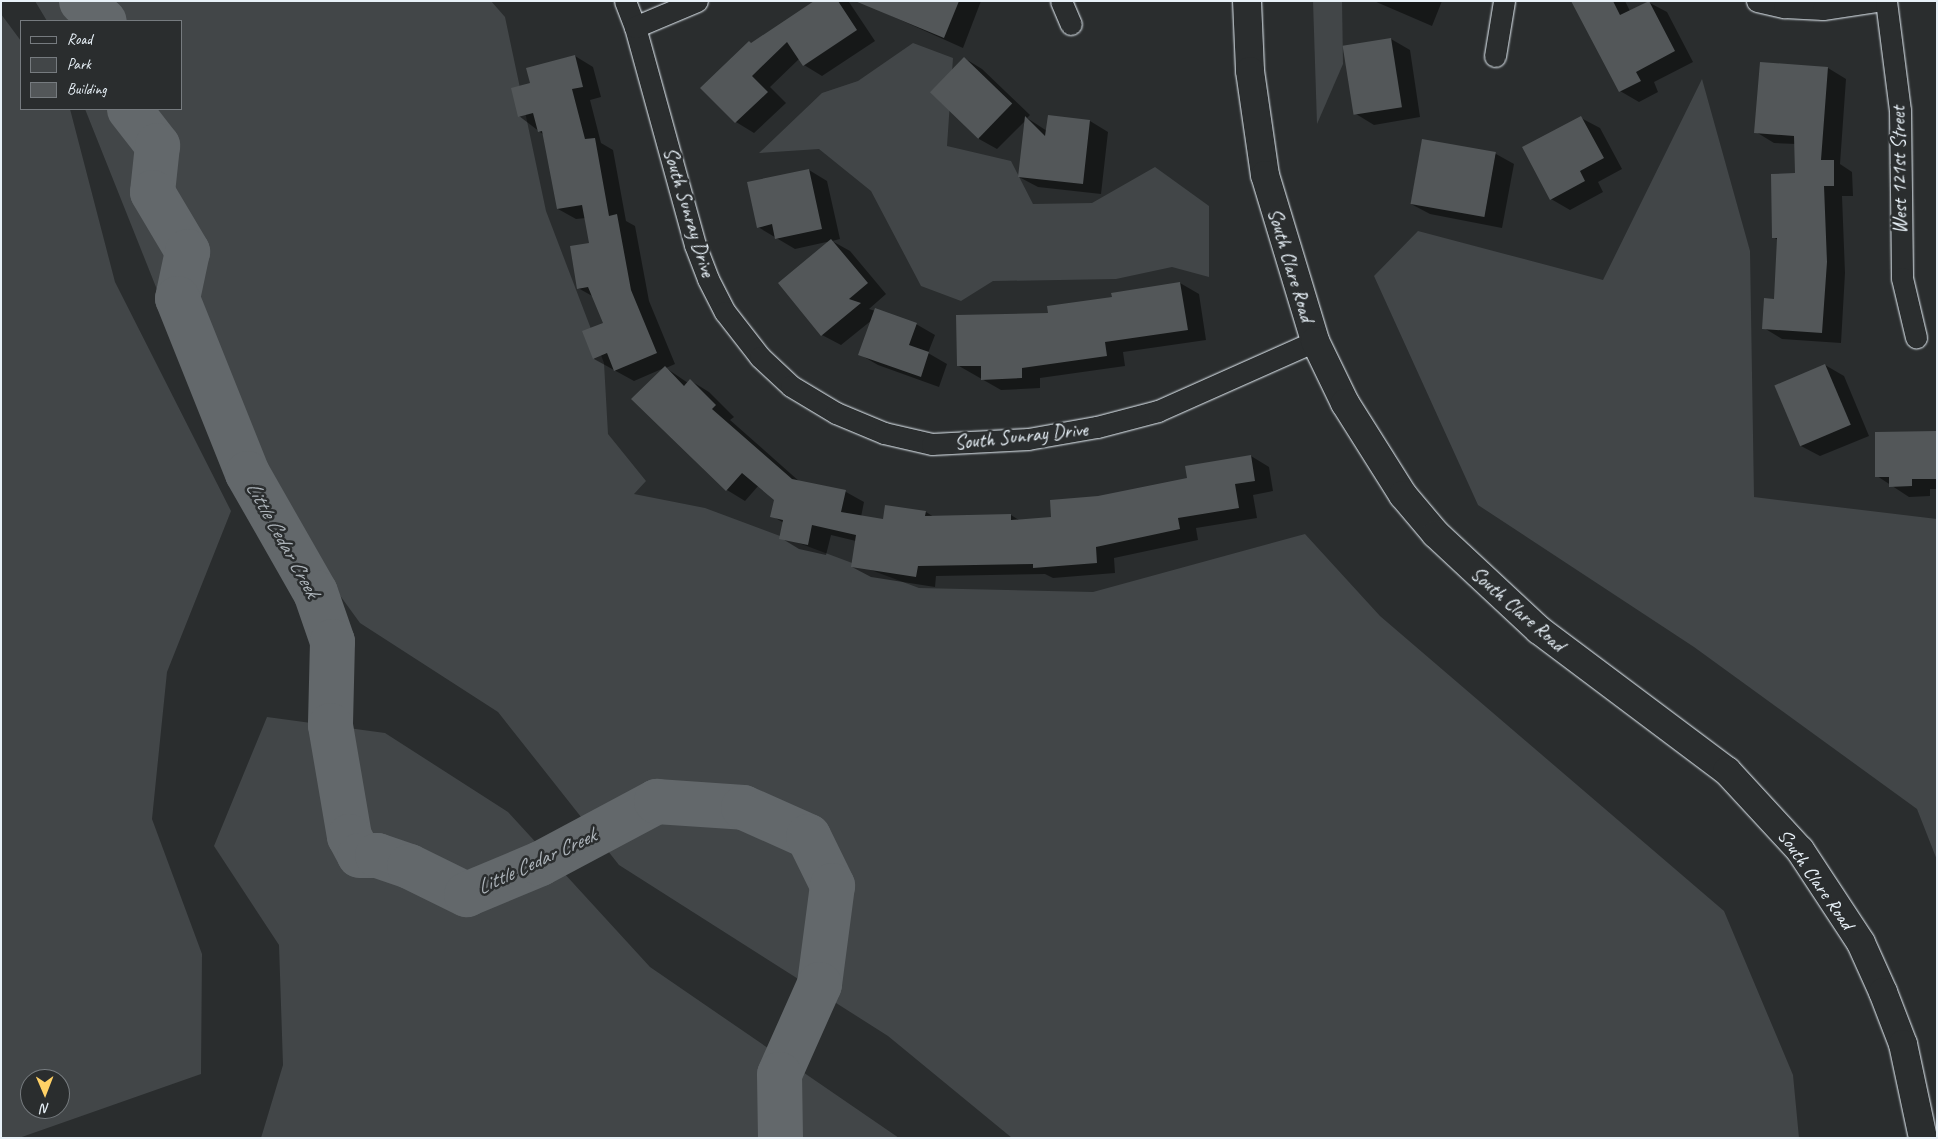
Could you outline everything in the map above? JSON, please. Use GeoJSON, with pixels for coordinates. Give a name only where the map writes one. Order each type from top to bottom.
{"type":"FeatureCollection","features":[{"type":"Feature","properties":{"kind":"street","name":"South Sunray Drive"},"geometry":{"type":"LineString","coordinates":[[624,1],[635,27],[695,245],[708,279],[726,312],[760,357],[791,386],[836,413],[884,434],[932,444],[1028,439],[1097,427],[1158,411],[1315,342]]}},
{"type":"Feature","properties":{"kind":"street"},"geometry":{"type":"LineString","coordinates":[[635,27],[697,1]]}},
{"type":"Feature","properties":{"kind":"street"},"geometry":{"type":"LineString","coordinates":[[1061,1],[1071,24]]}},
{"type":"Feature","properties":{"kind":"street","name":"South Clare Road"},"geometry":{"type":"LineString","coordinates":[[1247,1],[1250,71],[1265,175],[1315,342],[1345,403],[1403,495],[1436,534],[1539,630],[1727,771],[1800,850],[1861,943],[1883,992],[1903,1044],[1923,1138]]}},
{"type":"Feature","properties":{"kind":"street"},"geometry":{"type":"LineString","coordinates":[[1495,56],[1504,1]]}},
{"type":"Feature","properties":{"kind":"street"},"geometry":{"type":"LineString","coordinates":[[1757,1],[1784,8],[1823,9],[1877,1]]}},
{"type":"Feature","properties":{"kind":"street","name":"West 121st Street"},"geometry":{"type":"LineString","coordinates":[[1886,1],[1900,110],[1902,278],[1916,337]]}},
{"type":"Feature","properties":{"kind":"green space"},"geometry":{"type":"Polygon","coordinates":[[[35,1],[491,1],[505,17],[546,211],[604,363],[608,434],[646,481],[634,494],[705,508],[919,588],[1093,592],[1305,534],[1380,616],[1724,911],[1793,1075],[1799,1138],[1012,1138],[888,1036],[619,865],[498,712],[360,623],[205,410],[85,110],[182,110],[182,20],[46,20],[35,1]]]}},
{"type":"Feature","properties":{"kind":"green space"},"geometry":{"type":"Polygon","coordinates":[[[1313,1],[1342,1],[1343,64],[1317,124],[1313,1]]]}},
{"type":"Feature","properties":{"kind":"green space"},"geometry":{"type":"Polygon","coordinates":[[[1,14],[20,40],[20,110],[70,110],[115,282],[231,511],[167,672],[152,819],[202,954],[201,1074],[19,1138],[1,1138],[1,14]]]}},
{"type":"Feature","properties":{"kind":"green space"},"geometry":{"type":"Polygon","coordinates":[[[913,43],[953,58],[947,146],[1011,161],[1033,204],[1092,203],[1155,167],[1209,206],[1209,277],[1172,267],[1116,279],[993,281],[961,301],[921,286],[871,191],[819,149],[759,153],[822,93],[858,81],[913,43]]]}},
{"type":"Feature","properties":{"kind":"green space"},"geometry":{"type":"Polygon","coordinates":[[[1702,79],[1750,251],[1754,497],[1937,519],[1937,860],[1917,809],[1694,647],[1478,505],[1374,276],[1418,231],[1603,280],[1702,79]]]}},
{"type":"Feature","properties":{"kind":"green space"},"geometry":{"type":"Polygon","coordinates":[[[267,717],[385,733],[508,812],[650,967],[899,1138],[261,1138],[283,1065],[279,945],[214,846],[267,717]]]}},
{"type":"Feature","properties":{"kind":"building"},"geometry":{"type":"Polygon","coordinates":[[[814,1],[838,1],[857,30],[803,66],[787,42],[752,76],[768,92],[735,123],[700,88],[749,41],[751,43],[814,1]]]}},
{"type":"Feature","properties":{"kind":"building"},"geometry":{"type":"Polygon","coordinates":[[[855,1],[959,1],[944,38],[855,1]]]}},
{"type":"Feature","properties":{"kind":"building"},"geometry":{"type":"Polygon","coordinates":[[[1571,1],[1613,1],[1620,15],[1649,1],[1675,51],[1636,72],[1641,81],[1619,92],[1571,1]]]}},
{"type":"Feature","properties":{"kind":"building"},"geometry":{"type":"Polygon","coordinates":[[[1391,38],[1402,107],[1354,115],[1343,46],[1391,38]]]}},
{"type":"Feature","properties":{"kind":"building"},"geometry":{"type":"Polygon","coordinates":[[[575,55],[583,87],[572,89],[585,139],[595,138],[609,216],[617,214],[631,290],[657,353],[614,371],[607,353],[593,359],[582,331],[603,323],[588,287],[577,289],[570,246],[589,243],[582,205],[557,209],[542,131],[538,132],[533,113],[518,117],[511,88],[530,83],[526,68],[575,55]]]}},
{"type":"Feature","properties":{"kind":"building"},"geometry":{"type":"Polygon","coordinates":[[[964,57],[1012,104],[978,139],[930,92],[964,57]]]}},
{"type":"Feature","properties":{"kind":"building"},"geometry":{"type":"Polygon","coordinates":[[[1760,62],[1828,67],[1821,160],[1834,160],[1834,186],[1824,186],[1827,262],[1822,333],[1762,329],[1764,298],[1774,299],[1777,238],[1772,238],[1771,174],[1795,173],[1794,136],[1754,133],[1760,62]]]}},
{"type":"Feature","properties":{"kind":"building"},"geometry":{"type":"Polygon","coordinates":[[[1048,115],[1090,120],[1083,184],[1018,177],[1025,116],[1045,136],[1048,115]]]}},
{"type":"Feature","properties":{"kind":"building"},"geometry":{"type":"Polygon","coordinates":[[[1581,116],[1604,158],[1580,171],[1585,181],[1550,200],[1522,147],[1581,116]]]}},
{"type":"Feature","properties":{"kind":"building"},"geometry":{"type":"Polygon","coordinates":[[[1422,139],[1496,152],[1484,217],[1411,204],[1422,139]]]}},
{"type":"Feature","properties":{"kind":"building"},"geometry":{"type":"Polygon","coordinates":[[[809,169],[822,229],[775,239],[772,224],[757,228],[747,182],[809,169]]]}},
{"type":"Feature","properties":{"kind":"building"},"geometry":{"type":"Polygon","coordinates":[[[831,239],[868,283],[849,299],[861,303],[821,336],[778,283],[831,239]]]}},
{"type":"Feature","properties":{"kind":"building"},"geometry":{"type":"Polygon","coordinates":[[[1180,282],[1188,330],[1105,342],[1107,356],[1022,368],[1022,378],[981,380],[981,366],[957,366],[956,315],[1048,313],[1047,306],[1112,297],[1111,293],[1180,282]]]}},
{"type":"Feature","properties":{"kind":"building"},"geometry":{"type":"Polygon","coordinates":[[[875,308],[917,323],[909,345],[929,352],[921,377],[858,355],[875,308]]]}},
{"type":"Feature","properties":{"kind":"building"},"geometry":{"type":"Polygon","coordinates":[[[1825,364],[1851,425],[1800,446],[1774,385],[1825,364]]]}},
{"type":"Feature","properties":{"kind":"building"},"geometry":{"type":"Polygon","coordinates":[[[665,366],[684,386],[690,379],[716,405],[712,409],[792,479],[846,490],[841,512],[883,519],[885,505],[926,511],[925,516],[1011,514],[1011,520],[1051,517],[1050,500],[1098,496],[1187,478],[1185,466],[1251,455],[1255,481],[1235,484],[1239,508],[1178,518],[1180,529],[1096,547],[1097,563],[1033,568],[1033,564],[918,566],[916,577],[851,567],[856,535],[812,525],[808,545],[779,539],[783,520],[770,517],[774,500],[742,473],[726,491],[631,399],[665,366]]]}},
{"type":"Feature","properties":{"kind":"building"},"geometry":{"type":"Polygon","coordinates":[[[1937,431],[1937,479],[1912,479],[1912,486],[1889,487],[1889,477],[1875,477],[1875,432],[1937,431]]]}},
{"type":"Feature","properties":{"kind":"waterway","name":"Little Cedar Creek"},"geometry":{"type":"LineString","coordinates":[[81,1],[103,20]]}},
{"type":"Feature","properties":{"kind":"waterway","name":"Little Cedar Creek"},"geometry":{"type":"LineString","coordinates":[[130,110],[157,145],[152,192],[187,251],[177,298],[247,473],[315,592],[332,641],[330,725],[349,836],[359,855],[377,855],[409,866],[466,894],[540,863],[656,801],[743,807],[808,836],[832,885],[819,984],[779,1074],[780,1138]]}}]}
